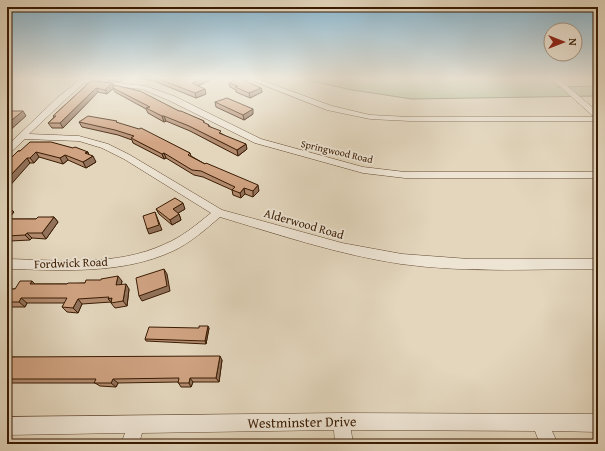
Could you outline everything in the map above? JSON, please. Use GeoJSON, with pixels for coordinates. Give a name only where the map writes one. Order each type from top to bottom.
{"type":"FeatureCollection","features":[{"type":"Feature","properties":{"kind":"street"},"geometry":{"type":"LineString","coordinates":[[7,151],[60,100]]}},
{"type":"Feature","properties":{"kind":"street","name":"Springwood Road"},"geometry":{"type":"LineString","coordinates":[[175,100],[258,141],[363,170],[405,175],[598,175]]}},
{"type":"Feature","properties":{"kind":"street"},"geometry":{"type":"LineString","coordinates":[[308,100],[330,108],[370,117],[410,119],[598,119]]}},
{"type":"Feature","properties":{"kind":"street"},"geometry":{"type":"LineString","coordinates":[[579,100],[598,116]]}},
{"type":"Feature","properties":{"kind":"street","name":"Alderwood Road"},"geometry":{"type":"LineString","coordinates":[[22,136],[79,139],[105,146],[128,157],[218,213],[342,248],[402,259],[469,264],[598,264]]}},
{"type":"Feature","properties":{"kind":"street","name":"Fordwick Road"},"geometry":{"type":"LineString","coordinates":[[7,264],[98,264],[135,259],[167,248],[194,233],[218,213]]}},
{"type":"Feature","properties":{"kind":"street"},"geometry":{"type":"LineString","coordinates":[[342,421],[344,444]]}},
{"type":"Feature","properties":{"kind":"street","name":"Westminster Drive"},"geometry":{"type":"LineString","coordinates":[[7,426],[342,421],[598,423]]}},
{"type":"Feature","properties":{"kind":"street"},"geometry":{"type":"LineString","coordinates":[[540,422],[549,444]]}},
{"type":"Feature","properties":{"kind":"street"},"geometry":{"type":"LineString","coordinates":[[130,444],[136,424]]}},
{"type":"Feature","properties":{"kind":"building"},"geometry":{"type":"Polygon","coordinates":[[[70,100],[84,100],[60,123],[48,123],[56,116],[53,116],[70,100]]]}},
{"type":"Feature","properties":{"kind":"building"},"geometry":{"type":"Polygon","coordinates":[[[136,100],[158,100],[204,121],[203,122],[209,125],[208,126],[221,131],[219,133],[246,144],[237,150],[189,126],[162,116],[146,108],[150,107],[136,100]]]}},
{"type":"Feature","properties":{"kind":"building"},"geometry":{"type":"Polygon","coordinates":[[[221,100],[232,100],[253,109],[243,115],[215,102],[221,100]]]}},
{"type":"Feature","properties":{"kind":"building"},"geometry":{"type":"Polygon","coordinates":[[[10,111],[23,111],[7,124],[7,113],[10,111]]]}},
{"type":"Feature","properties":{"kind":"building"},"geometry":{"type":"Polygon","coordinates":[[[88,116],[117,121],[116,122],[139,129],[141,128],[190,153],[188,155],[205,164],[206,163],[258,185],[253,191],[244,188],[240,193],[232,190],[235,187],[201,171],[192,170],[164,153],[162,154],[131,138],[134,136],[79,122],[88,116]]]}},
{"type":"Feature","properties":{"kind":"building"},"geometry":{"type":"Polygon","coordinates":[[[30,142],[51,142],[73,148],[75,147],[88,152],[85,153],[93,156],[83,162],[65,155],[60,158],[36,152],[30,158],[27,158],[7,179],[7,162],[30,142]]]}},
{"type":"Feature","properties":{"kind":"building"},"geometry":{"type":"Polygon","coordinates":[[[175,198],[183,203],[173,209],[179,214],[170,220],[156,209],[175,198]]]}},
{"type":"Feature","properties":{"kind":"building"},"geometry":{"type":"Polygon","coordinates":[[[155,212],[159,225],[147,229],[143,216],[155,212]]]}},
{"type":"Feature","properties":{"kind":"building"},"geometry":{"type":"Polygon","coordinates":[[[38,217],[54,217],[42,233],[27,233],[25,235],[7,236],[7,219],[36,219],[38,217]]]}},
{"type":"Feature","properties":{"kind":"building"},"geometry":{"type":"Polygon","coordinates":[[[164,269],[167,286],[139,296],[136,278],[164,269]]]}},
{"type":"Feature","properties":{"kind":"building"},"geometry":{"type":"Polygon","coordinates":[[[118,276],[116,285],[126,284],[123,301],[111,303],[112,298],[108,299],[109,297],[78,299],[73,308],[62,307],[67,298],[21,298],[19,302],[7,302],[7,289],[15,289],[20,281],[32,281],[30,284],[67,284],[85,283],[86,280],[101,280],[118,276]]]}},
{"type":"Feature","properties":{"kind":"building"},"geometry":{"type":"Polygon","coordinates":[[[199,326],[208,326],[205,341],[145,339],[149,327],[199,328],[199,326]]]}},
{"type":"Feature","properties":{"kind":"building"},"geometry":{"type":"Polygon","coordinates":[[[220,356],[216,378],[190,378],[189,383],[178,383],[179,378],[113,379],[111,383],[94,383],[96,379],[7,379],[7,357],[220,356]]]}}]}
